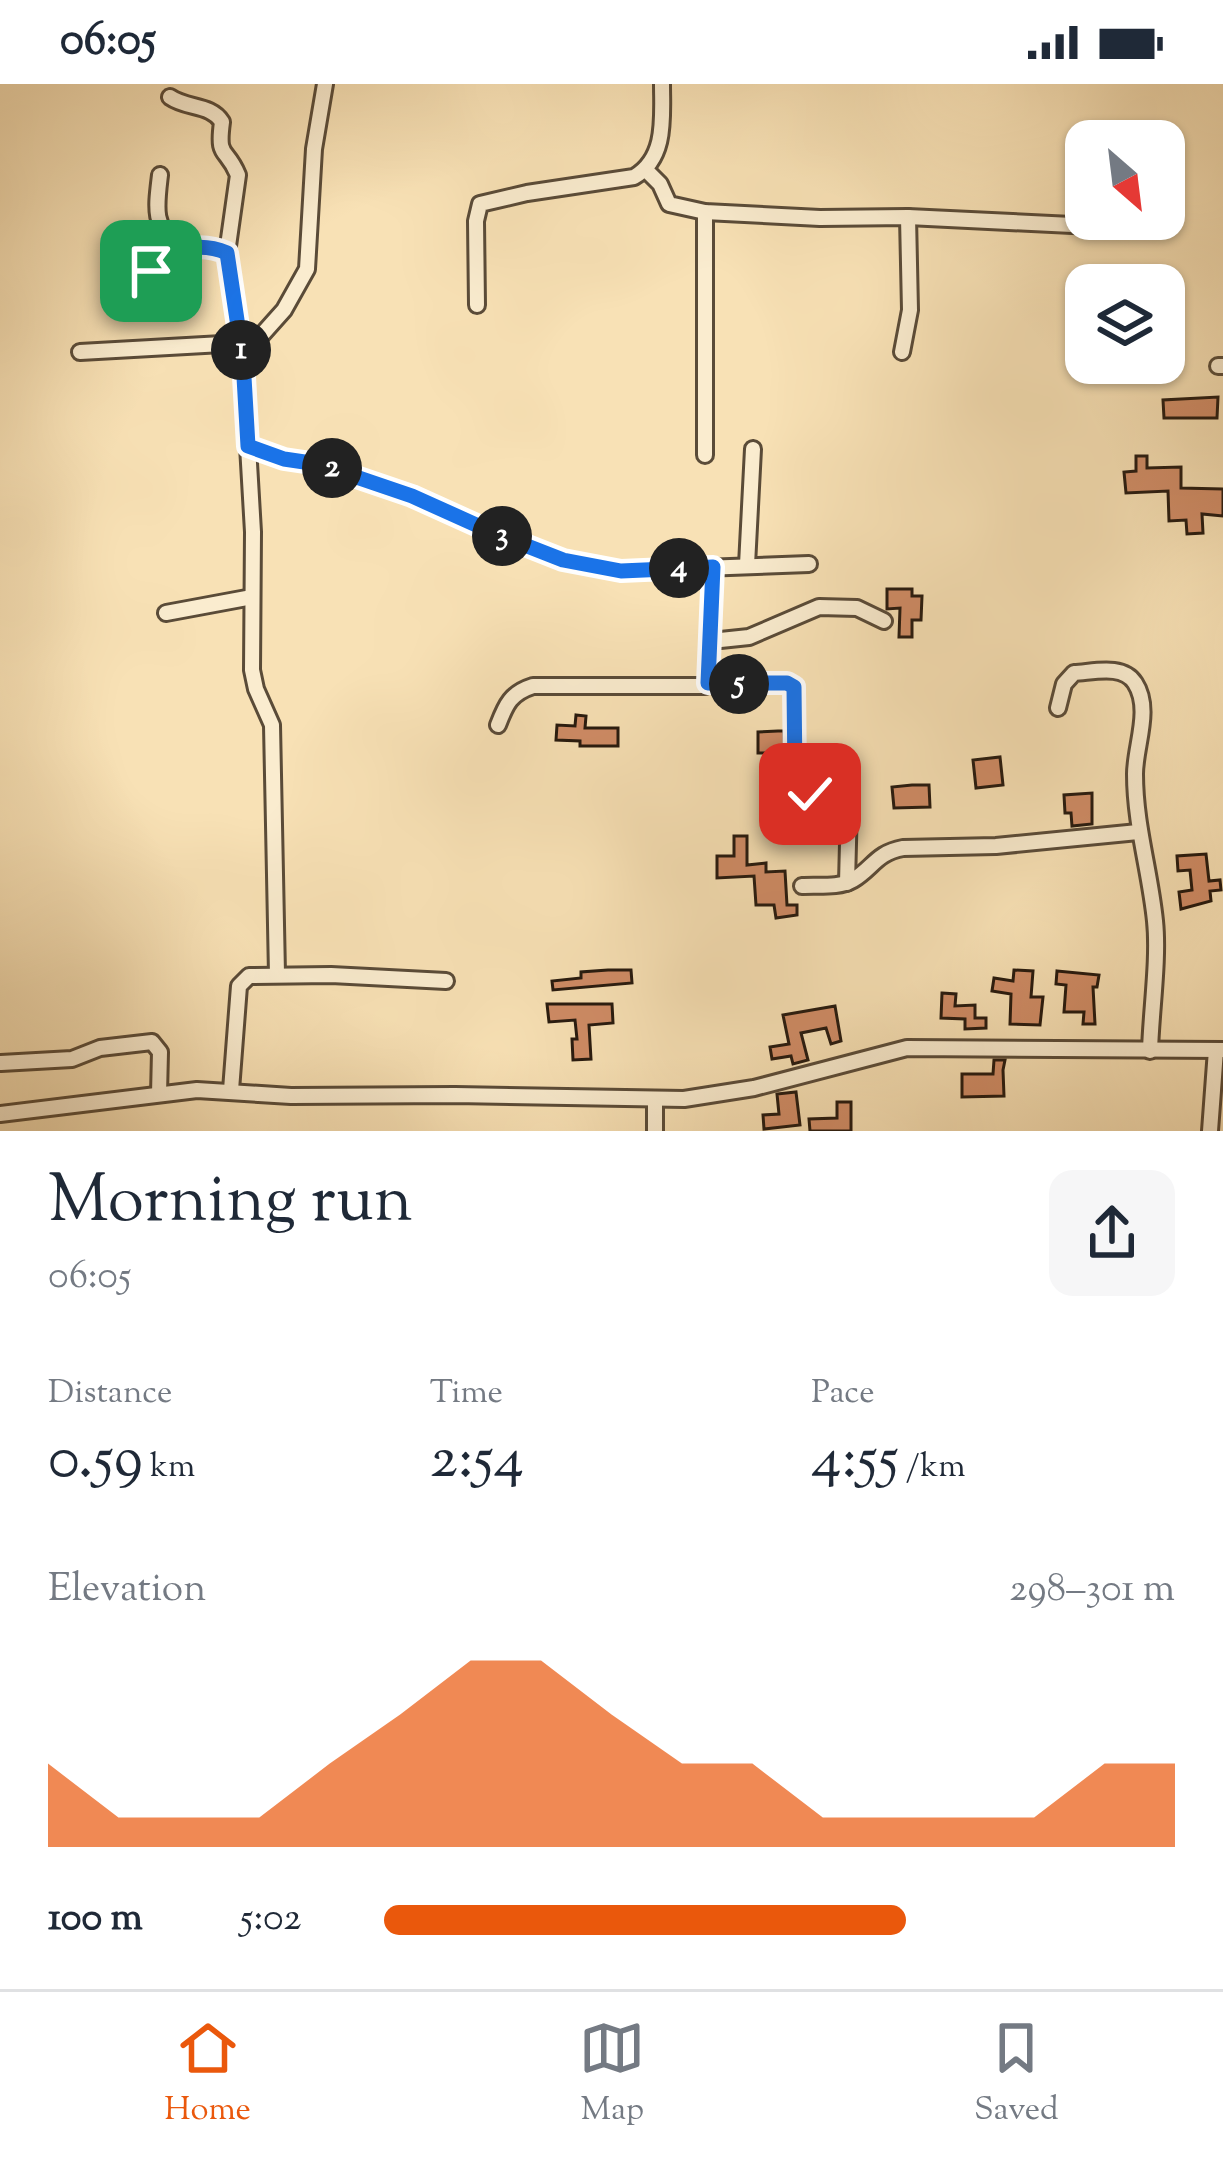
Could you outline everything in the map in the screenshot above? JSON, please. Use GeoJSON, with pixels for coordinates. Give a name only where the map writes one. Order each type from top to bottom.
{"type":"FeatureCollection","features":[{"type":"Feature","properties":{"kind":"street"},"geometry":{"type":"LineString","coordinates":[[243,360],[284,310],[307,269],[314,149],[325,84]]}},
{"type":"Feature","properties":{"kind":"street"},"geometry":{"type":"LineString","coordinates":[[477,304],[480,204],[634,177],[646,170],[661,140],[662,84]]}},
{"type":"Feature","properties":{"kind":"street"},"geometry":{"type":"LineString","coordinates":[[170,97],[185,106],[211,111],[222,122],[220,148],[238,175],[227,253],[243,360],[254,532],[254,680],[272,724],[278,974]]}},
{"type":"Feature","properties":{"kind":"street"},"geometry":{"type":"LineString","coordinates":[[646,170],[669,204],[706,212],[1065,225]]}},
{"type":"Feature","properties":{"kind":"street"},"geometry":{"type":"LineString","coordinates":[[160,175],[158,222],[177,250]]}},
{"type":"Feature","properties":{"kind":"street"},"geometry":{"type":"LineString","coordinates":[[705,455],[706,212]]}},
{"type":"Feature","properties":{"kind":"street"},"geometry":{"type":"LineString","coordinates":[[902,352],[910,310],[908,217]]}},
{"type":"Feature","properties":{"kind":"street"},"geometry":{"type":"LineString","coordinates":[[151,271],[177,250],[209,248],[227,253]]}},
{"type":"Feature","properties":{"kind":"street"},"geometry":{"type":"LineString","coordinates":[[80,352],[240,343]]}},
{"type":"Feature","properties":{"kind":"street"},"geometry":{"type":"LineString","coordinates":[[248,446],[396,490],[563,560],[621,571],[808,564]]}},
{"type":"Feature","properties":{"kind":"street"},"geometry":{"type":"LineString","coordinates":[[747,565],[753,449]]}},
{"type":"Feature","properties":{"kind":"street"},"geometry":{"type":"LineString","coordinates":[[708,683],[713,567]]}},
{"type":"Feature","properties":{"kind":"street"},"geometry":{"type":"LineString","coordinates":[[166,613],[251,597]]}},
{"type":"Feature","properties":{"kind":"street"},"geometry":{"type":"LineString","coordinates":[[711,641],[749,638],[819,607],[857,608],[884,622]]}},
{"type":"Feature","properties":{"kind":"street"},"geometry":{"type":"LineString","coordinates":[[1058,708],[1064,684],[1074,673],[1126,674],[1141,696],[1135,770],[1138,832],[1155,923],[1150,1051]]}},
{"type":"Feature","properties":{"kind":"street"},"geometry":{"type":"LineString","coordinates":[[498,725],[508,700],[533,686],[787,683],[794,687],[797,785],[800,790],[842,797],[849,803],[848,883]]}},
{"type":"Feature","properties":{"kind":"street"},"geometry":{"type":"LineString","coordinates":[[802,886],[848,883],[889,850],[997,846],[1138,832]]}},
{"type":"Feature","properties":{"kind":"street"},"geometry":{"type":"LineString","coordinates":[[230,1090],[239,986],[249,976],[446,981]]}},
{"type":"Feature","properties":{"kind":"street"},"geometry":{"type":"LineString","coordinates":[[2,1063],[72,1059],[100,1048],[152,1042],[160,1052],[159,1094]]}},
{"type":"Feature","properties":{"kind":"street"},"geometry":{"type":"LineString","coordinates":[[0,1114],[230,1090],[291,1096],[684,1100],[754,1088],[908,1048],[1220,1050],[1210,1131]]}},
{"type":"Feature","properties":{"kind":"street"},"geometry":{"type":"LineString","coordinates":[[655,1101],[655,1131]]}},
{"type":"Feature","properties":{"kind":"building"},"geometry":{"type":"Polygon","coordinates":[[[1218,397],[1217,418],[1164,418],[1163,400],[1218,397]]]}},
{"type":"Feature","properties":{"kind":"building"},"geometry":{"type":"Polygon","coordinates":[[[1136,456],[1147,456],[1147,468],[1181,467],[1181,488],[1223,489],[1223,516],[1202,514],[1203,533],[1187,534],[1186,520],[1169,521],[1168,491],[1126,493],[1124,472],[1136,471],[1136,456]]]}},
{"type":"Feature","properties":{"kind":"building"},"geometry":{"type":"Polygon","coordinates":[[[887,589],[912,589],[912,596],[922,596],[921,620],[912,620],[912,637],[899,637],[900,608],[887,609],[887,589]]]}},
{"type":"Feature","properties":{"kind":"building"},"geometry":{"type":"Polygon","coordinates":[[[576,715],[586,716],[585,728],[618,728],[618,746],[580,746],[580,741],[556,740],[557,725],[575,726],[576,715]]]}},
{"type":"Feature","properties":{"kind":"building"},"geometry":{"type":"Polygon","coordinates":[[[784,731],[785,762],[766,761],[766,753],[758,753],[758,732],[784,731]]]}},
{"type":"Feature","properties":{"kind":"building"},"geometry":{"type":"Polygon","coordinates":[[[1000,757],[1003,785],[976,788],[973,760],[1000,757]]]}},
{"type":"Feature","properties":{"kind":"building"},"geometry":{"type":"Polygon","coordinates":[[[929,785],[930,807],[894,808],[892,787],[929,785]]]}},
{"type":"Feature","properties":{"kind":"building"},"geometry":{"type":"Polygon","coordinates":[[[1092,793],[1092,824],[1072,826],[1064,795],[1092,793]]]}},
{"type":"Feature","properties":{"kind":"building"},"geometry":{"type":"Polygon","coordinates":[[[734,836],[747,836],[747,865],[766,863],[766,872],[785,871],[787,905],[797,905],[797,915],[776,918],[774,905],[756,905],[754,876],[717,878],[717,856],[734,856],[734,836]]]}},
{"type":"Feature","properties":{"kind":"building"},"geometry":{"type":"Polygon","coordinates":[[[1206,854],[1209,881],[1220,880],[1221,890],[1210,891],[1211,901],[1181,909],[1179,892],[1192,890],[1190,870],[1178,871],[1177,856],[1206,854]]]}},
{"type":"Feature","properties":{"kind":"building"},"geometry":{"type":"Polygon","coordinates":[[[631,970],[632,983],[553,990],[552,981],[631,970]]]}},
{"type":"Feature","properties":{"kind":"building"},"geometry":{"type":"Polygon","coordinates":[[[1014,970],[1033,971],[1031,997],[1043,997],[1040,1025],[1010,1024],[1011,994],[992,991],[994,978],[1013,981],[1014,970]]]}},
{"type":"Feature","properties":{"kind":"building"},"geometry":{"type":"Polygon","coordinates":[[[1057,971],[1099,975],[1093,987],[1095,1024],[1083,1024],[1084,1012],[1064,1012],[1066,985],[1056,984],[1057,971]]]}},
{"type":"Feature","properties":{"kind":"building"},"geometry":{"type":"Polygon","coordinates":[[[942,993],[956,994],[955,1006],[975,1005],[975,1018],[986,1018],[986,1028],[965,1029],[965,1019],[941,1018],[942,993]]]}},
{"type":"Feature","properties":{"kind":"building"},"geometry":{"type":"Polygon","coordinates":[[[547,1004],[612,1004],[613,1023],[589,1025],[591,1059],[573,1060],[575,1020],[549,1022],[547,1004]]]}},
{"type":"Feature","properties":{"kind":"building"},"geometry":{"type":"Polygon","coordinates":[[[835,1006],[841,1041],[831,1044],[826,1028],[801,1033],[808,1060],[793,1064],[791,1056],[772,1059],[770,1047],[789,1044],[783,1015],[835,1006]]]}},
{"type":"Feature","properties":{"kind":"building"},"geometry":{"type":"Polygon","coordinates":[[[994,1060],[1005,1060],[1004,1096],[962,1097],[962,1074],[993,1074],[994,1060]]]}},
{"type":"Feature","properties":{"kind":"building"},"geometry":{"type":"Polygon","coordinates":[[[796,1092],[800,1125],[764,1129],[763,1115],[779,1114],[777,1094],[796,1092]]]}},
{"type":"Feature","properties":{"kind":"building"},"geometry":{"type":"Polygon","coordinates":[[[837,1102],[851,1102],[851,1131],[810,1131],[809,1119],[837,1118],[837,1102]]]}},
{"type":"Feature","properties":{"kind":"route"},"geometry":{"type":"LineString","coordinates":[[151,271],[177,250],[209,248],[227,253],[243,360],[248,446],[412,496],[563,560],[621,571],[713,567],[708,683],[787,683],[794,687],[795,777],[800,790],[810,794]]}}]}
